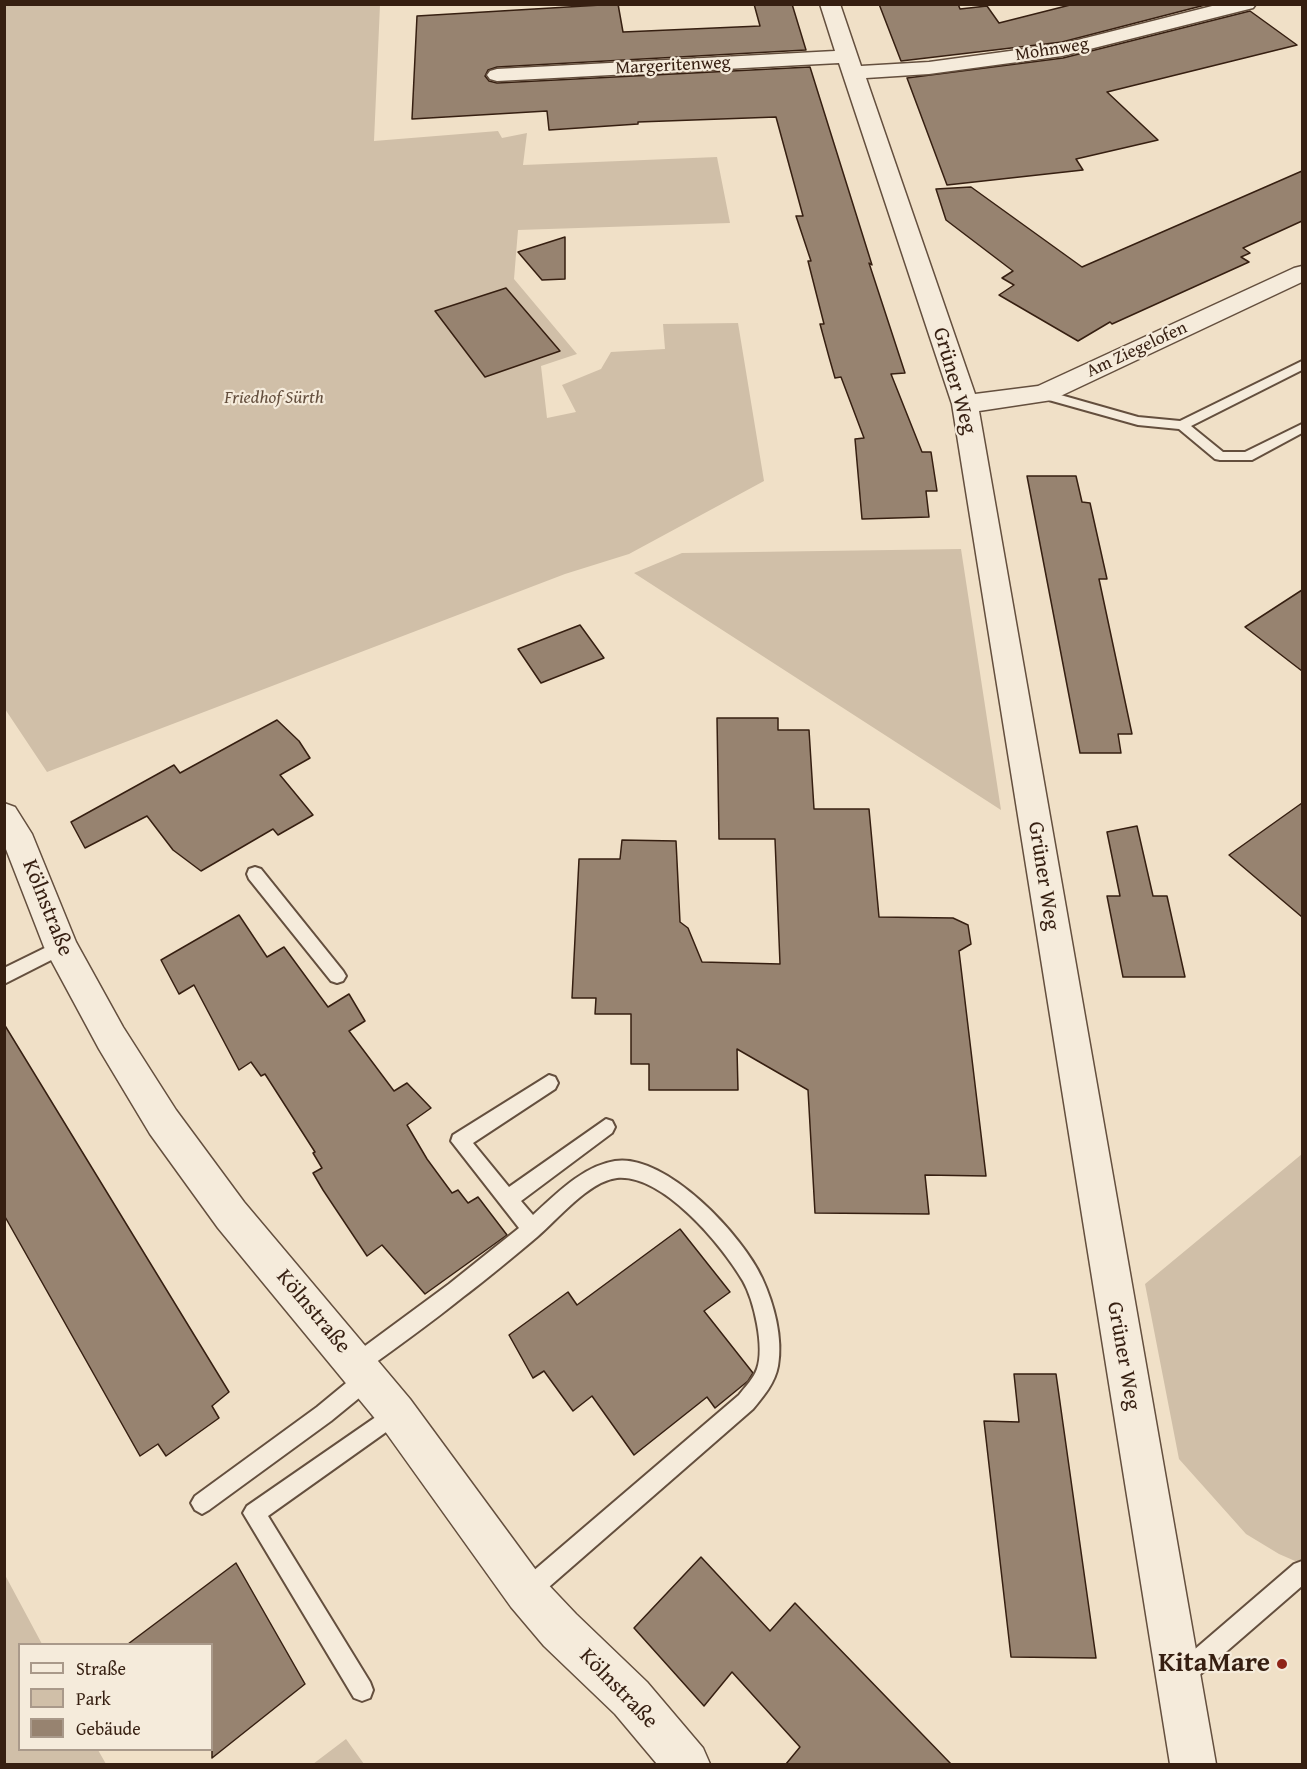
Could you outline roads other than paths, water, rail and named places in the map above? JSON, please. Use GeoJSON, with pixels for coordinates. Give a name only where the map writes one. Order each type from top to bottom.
{"type":"FeatureCollection","features":[{"type":"Feature","properties":{"kind":"street","name":"Grüner Weg"},"geometry":{"type":"LineString","coordinates":[[830,4],[965,404],[1193,1764]]}},
{"type":"Feature","properties":{"kind":"street","name":"Mohnweg"},"geometry":{"type":"LineString","coordinates":[[851,65],[929,68],[1062,50],[1246,4]]}},
{"type":"Feature","properties":{"kind":"street","name":"Margeritenweg"},"geometry":{"type":"LineString","coordinates":[[497,75],[851,65]]}},
{"type":"Feature","properties":{"kind":"street","name":"Am Ziegelofen"},"geometry":{"type":"LineString","coordinates":[[965,404],[1043,394],[1302,273]]}},
{"type":"Feature","properties":{"kind":"street","name":"Kölnstraße"},"geometry":{"type":"LineString","coordinates":[[10,837],[61,947],[111,1038],[163,1122],[231,1215],[396,1413],[526,1592],[560,1630],[631,1698],[687,1764]]}},
{"type":"Feature","properties":{"kind":"lane"},"geometry":{"type":"LineString","coordinates":[[1043,394],[1138,421],[1182,425],[1302,365]]}},
{"type":"Feature","properties":{"kind":"lane"},"geometry":{"type":"LineString","coordinates":[[1182,425],[1220,456],[1247,457],[1302,428]]}},
{"type":"Feature","properties":{"kind":"lane"},"geometry":{"type":"LineString","coordinates":[[255,874],[337,975]]}},
{"type":"Feature","properties":{"kind":"lane"},"geometry":{"type":"LineString","coordinates":[[4,977],[61,947]]}},
{"type":"Feature","properties":{"kind":"lane"},"geometry":{"type":"LineString","coordinates":[[532,1229],[460,1141],[549,1083]]}},
{"type":"Feature","properties":{"kind":"lane"},"geometry":{"type":"LineString","coordinates":[[508,1199],[606,1127]]}},
{"type":"Feature","properties":{"kind":"lane"},"geometry":{"type":"LineString","coordinates":[[202,1503],[324,1414],[362,1371],[586,1181],[617,1169],[652,1177],[701,1212],[750,1275],[766,1312],[768,1369],[746,1402],[526,1592]]}},
{"type":"Feature","properties":{"kind":"lane"},"geometry":{"type":"LineString","coordinates":[[362,1690],[254,1513],[396,1413]]}},
{"type":"Feature","properties":{"kind":"lane"},"geometry":{"type":"LineString","coordinates":[[1178,1678],[1302,1572]]}},
{"type":"Feature","properties":{"kind":"place","name":"KitaMare"},"geometry":{"type":"Point","coordinates":[1282,1664]}},
{"type":"Feature","properties":{"kind":"park label","name":"Friedhof Sürth"},"geometry":{"type":"Point","coordinates":[274,398]}}]}
